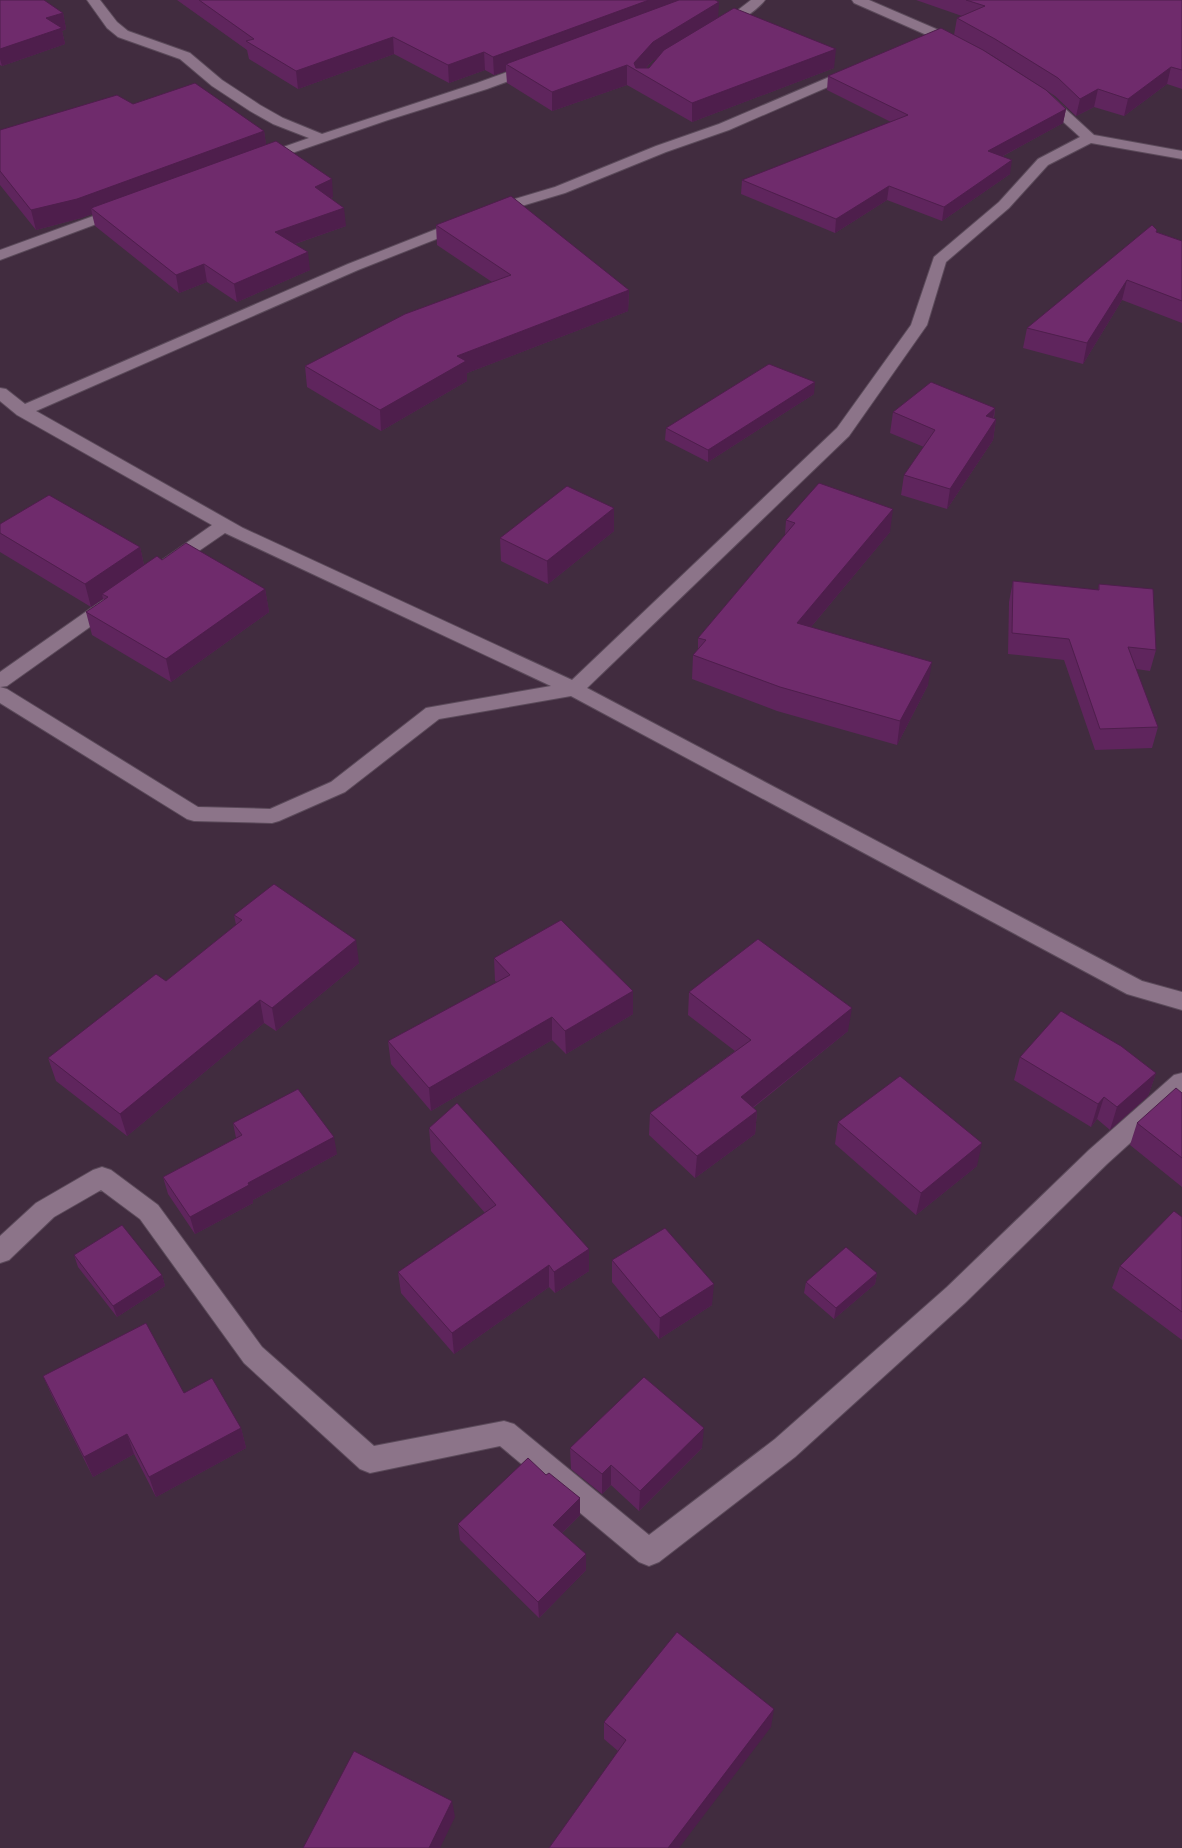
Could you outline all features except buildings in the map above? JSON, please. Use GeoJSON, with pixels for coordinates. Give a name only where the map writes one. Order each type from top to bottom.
{"type":"FeatureCollection","features":[{"type":"Feature","properties":{"kind":"street"},"geometry":{"type":"LineString","coordinates":[[93,0],[112,25],[123,34],[185,56],[217,83],[260,111],[278,121],[321,138]]}},
{"type":"Feature","properties":{"kind":"street"},"geometry":{"type":"LineString","coordinates":[[710,33],[743,13],[760,0]]}},
{"type":"Feature","properties":{"kind":"street"},"geometry":{"type":"LineString","coordinates":[[858,0],[896,15],[968,48]]}},
{"type":"Feature","properties":{"kind":"street"},"geometry":{"type":"LineString","coordinates":[[924,41],[937,35]]}},
{"type":"Feature","properties":{"kind":"street"},"geometry":{"type":"LineString","coordinates":[[245,164],[544,64]]}},
{"type":"Feature","properties":{"kind":"street"},"geometry":{"type":"LineString","coordinates":[[23,411],[353,267],[510,205],[560,190],[661,149],[724,127],[868,65]]}},
{"type":"Feature","properties":{"kind":"street"},"geometry":{"type":"LineString","coordinates":[[1034,89],[1049,100],[1089,138],[1182,156]]}},
{"type":"Feature","properties":{"kind":"street"},"geometry":{"type":"LineString","coordinates":[[0,694],[194,814],[272,816],[338,787],[433,713],[574,689],[843,432],[919,325],[939,260],[1004,205],[1043,162],[1089,138]]}},
{"type":"Feature","properties":{"kind":"street"},"geometry":{"type":"LineString","coordinates":[[0,255],[134,206]]}},
{"type":"Feature","properties":{"kind":"street"},"geometry":{"type":"LineString","coordinates":[[0,392],[23,411],[224,525],[574,689],[1135,988],[1182,1001]]}},
{"type":"Feature","properties":{"kind":"street"},"geometry":{"type":"LineString","coordinates":[[154,574],[224,525]]}},
{"type":"Feature","properties":{"kind":"street"},"geometry":{"type":"LineString","coordinates":[[0,681],[128,592]]}},
{"type":"Feature","properties":{"kind":"street"},"geometry":{"type":"LineString","coordinates":[[0,1252],[45,1210],[102,1177],[148,1212],[252,1356],[370,1460],[504,1433],[649,1552],[785,1448],[956,1294],[1098,1157],[1182,1082]]}}]}
